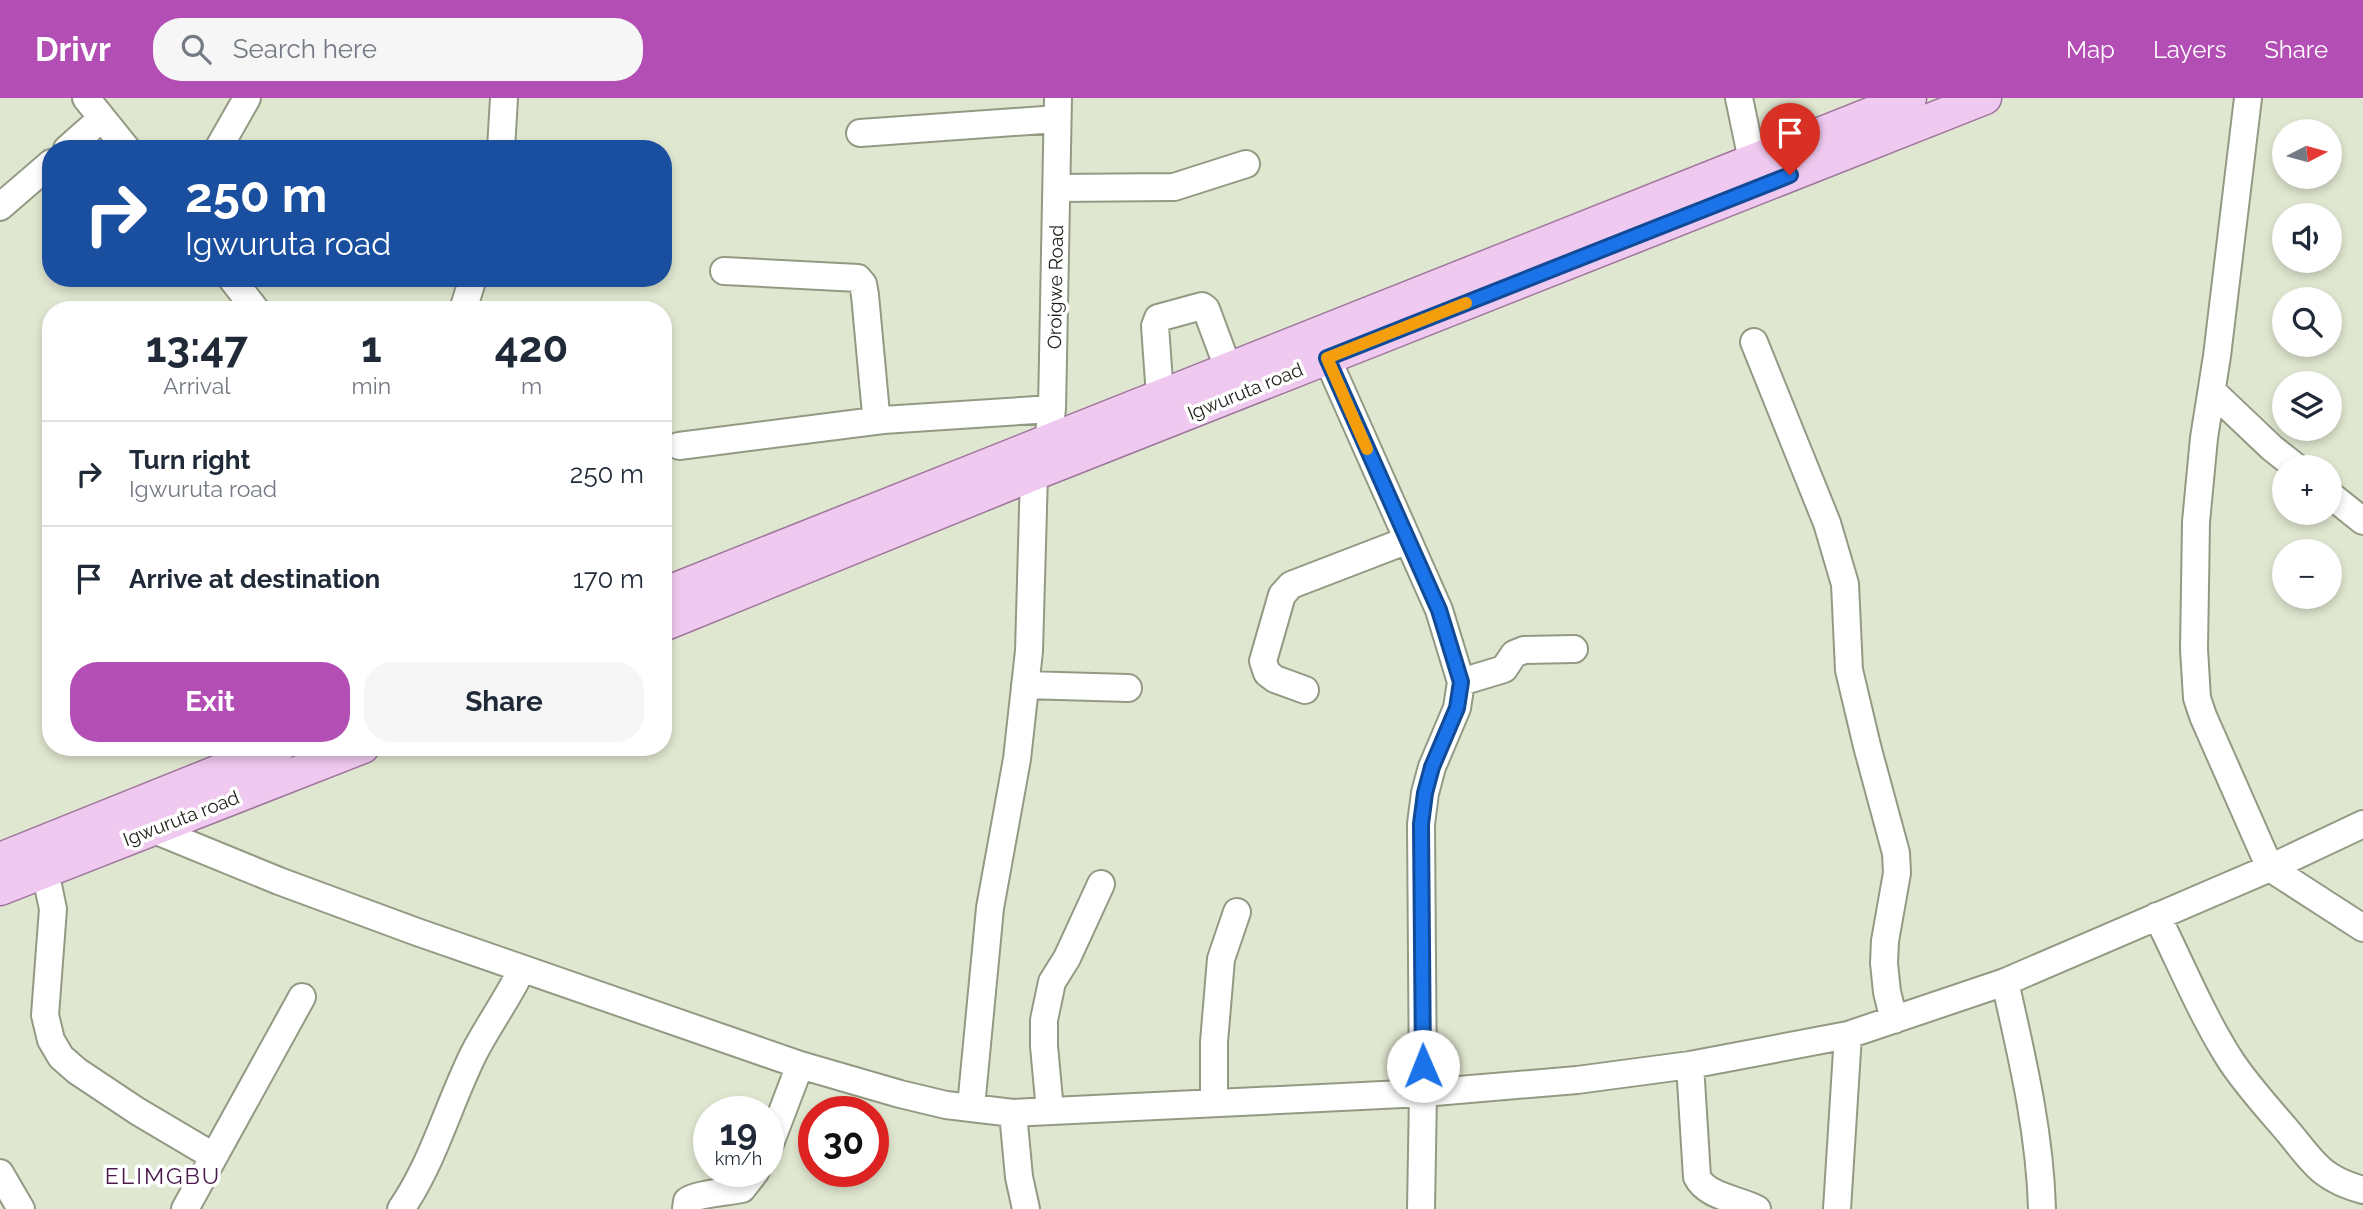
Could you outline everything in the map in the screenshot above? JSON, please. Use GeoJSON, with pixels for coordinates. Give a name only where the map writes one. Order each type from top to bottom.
{"type":"FeatureCollection","features":[{"type":"Feature","properties":{"kind":"main road","name":"Igwuruta road"},"geometry":{"type":"LineString","coordinates":[[672,584],[1048,441],[1910,98]]}},
{"type":"Feature","properties":{"kind":"main road","name":"Igwuruta road"},"geometry":{"type":"LineString","coordinates":[[672,621],[1034,474],[1985,98]]}},
{"type":"Feature","properties":{"kind":"main road","name":"Igwuruta road"},"geometry":{"type":"LineString","coordinates":[[0,859],[257,756]]}},
{"type":"Feature","properties":{"kind":"main road","name":"Igwuruta road"},"geometry":{"type":"LineString","coordinates":[[0,889],[340,756]]}},
{"type":"Feature","properties":{"kind":"street"},"geometry":{"type":"LineString","coordinates":[[223,140],[247,98]]}},
{"type":"Feature","properties":{"kind":"street"},"geometry":{"type":"LineString","coordinates":[[501,140],[503,98]]}},
{"type":"Feature","properties":{"kind":"street"},"geometry":{"type":"LineString","coordinates":[[1739,98],[1752,160]]}},
{"type":"Feature","properties":{"kind":"street"},"geometry":{"type":"LineString","coordinates":[[2248,98],[2204,438],[2196,522],[2193,609],[2197,698],[2270,868],[2363,928]]}},
{"type":"Feature","properties":{"kind":"street"},"geometry":{"type":"LineString","coordinates":[[73,140],[94,108],[120,140]]}},
{"type":"Feature","properties":{"kind":"street"},"geometry":{"type":"LineString","coordinates":[[860,133],[1057,109]]}},
{"type":"Feature","properties":{"kind":"street","name":"Oroigwe Road"},"geometry":{"type":"LineString","coordinates":[[1034,474],[1048,441],[1052,409],[1057,109]]}},
{"type":"Feature","properties":{"kind":"street"},"geometry":{"type":"LineString","coordinates":[[1057,188],[1174,187],[1246,164]]}},
{"type":"Feature","properties":{"kind":"street"},"geometry":{"type":"LineString","coordinates":[[0,207],[42,171]]}},
{"type":"Feature","properties":{"kind":"street"},"geometry":{"type":"LineString","coordinates":[[724,271],[858,278],[865,295],[876,414],[883,420]]}},
{"type":"Feature","properties":{"kind":"street"},"geometry":{"type":"LineString","coordinates":[[238,287],[249,301]]}},
{"type":"Feature","properties":{"kind":"street"},"geometry":{"type":"LineString","coordinates":[[1160,396],[1155,326],[1158,318],[1202,306],[1206,309],[1228,368]]}},
{"type":"Feature","properties":{"kind":"street"},"geometry":{"type":"LineString","coordinates":[[1754,342],[1828,523],[1845,584],[1849,670],[1896,853],[1897,873],[1885,941],[1884,963],[1894,1020]]}},
{"type":"Feature","properties":{"kind":"street"},"geometry":{"type":"LineString","coordinates":[[1327,358],[1439,610],[1461,682],[1457,708],[1432,767],[1421,824],[1421,1209]]}},
{"type":"Feature","properties":{"kind":"street"},"geometry":{"type":"LineString","coordinates":[[2212,391],[2281,455]]}},
{"type":"Feature","properties":{"kind":"street"},"geometry":{"type":"LineString","coordinates":[[679,446],[883,420],[1052,409]]}},
{"type":"Feature","properties":{"kind":"street"},"geometry":{"type":"LineString","coordinates":[[971,1107],[990,908],[1017,759],[1026,685],[1034,474]]}},
{"type":"Feature","properties":{"kind":"street"},"geometry":{"type":"LineString","coordinates":[[2342,504],[2363,521]]}},
{"type":"Feature","properties":{"kind":"street"},"geometry":{"type":"LineString","coordinates":[[1305,690],[1275,679],[1267,673],[1263,661],[1282,595],[1291,585],[1408,540]]}},
{"type":"Feature","properties":{"kind":"street"},"geometry":{"type":"LineString","coordinates":[[1461,682],[1504,669],[1514,654],[1524,650],[1574,649]]}},
{"type":"Feature","properties":{"kind":"street"},"geometry":{"type":"LineString","coordinates":[[1026,685],[1128,688]]}},
{"type":"Feature","properties":{"kind":"street"},"geometry":{"type":"LineString","coordinates":[[152,829],[292,886],[800,1065],[900,1094],[946,1104],[1013,1113],[1423,1093],[1577,1080],[1690,1065],[1849,1035],[2005,982],[2270,868],[2363,824]]}},
{"type":"Feature","properties":{"kind":"street"},"geometry":{"type":"LineString","coordinates":[[45,871],[53,909],[45,1014],[51,1040],[61,1057],[77,1071],[137,1111],[213,1156]]}},
{"type":"Feature","properties":{"kind":"street"},"geometry":{"type":"LineString","coordinates":[[1050,1111],[1044,1020],[1052,982],[1067,958],[1101,884]]}},
{"type":"Feature","properties":{"kind":"street"},"geometry":{"type":"LineString","coordinates":[[1214,1103],[1214,1042],[1221,959],[1237,912]]}},
{"type":"Feature","properties":{"kind":"street"},"geometry":{"type":"LineString","coordinates":[[2157,916],[2211,1026],[2255,1094],[2316,1167],[2340,1184],[2363,1190]]}},
{"type":"Feature","properties":{"kind":"street"},"geometry":{"type":"LineString","coordinates":[[401,1209],[414,1190],[474,1054],[522,969]]}},
{"type":"Feature","properties":{"kind":"street"},"geometry":{"type":"LineString","coordinates":[[2005,982],[2027,1079],[2041,1173],[2042,1209]]}},
{"type":"Feature","properties":{"kind":"street"},"geometry":{"type":"LineString","coordinates":[[185,1209],[302,997]]}},
{"type":"Feature","properties":{"kind":"street"},"geometry":{"type":"LineString","coordinates":[[1837,1209],[1849,1035]]}},
{"type":"Feature","properties":{"kind":"street"},"geometry":{"type":"LineString","coordinates":[[784,1107],[800,1065]]}},
{"type":"Feature","properties":{"kind":"street"},"geometry":{"type":"LineString","coordinates":[[1690,1065],[1697,1177],[1700,1184],[1713,1192],[1757,1209]]}},
{"type":"Feature","properties":{"kind":"street"},"geometry":{"type":"LineString","coordinates":[[1013,1113],[1019,1177],[1026,1209]]}},
{"type":"Feature","properties":{"kind":"street"},"geometry":{"type":"LineString","coordinates":[[0,1173],[20,1209]]}},
{"type":"Feature","properties":{"kind":"street"},"geometry":{"type":"LineString","coordinates":[[686,1209],[687,1201],[693,1196],[721,1194],[744,1187]]}},
{"type":"Feature","properties":{"kind":"slow traffic"},"geometry":{"type":"LineString","coordinates":[[1367,449],[1327,358],[1466,303]]}},
{"type":"Feature","properties":{"kind":"district","name":"ELIMGBU"},"geometry":{"type":"Point","coordinates":[163,1175]}},
{"type":"Feature","properties":{"kind":"route"},"geometry":{"type":"LineString","coordinates":[[1423,1066],[1421,824],[1432,767],[1457,708],[1461,682],[1439,610],[1327,358],[1790,175]]}}]}
